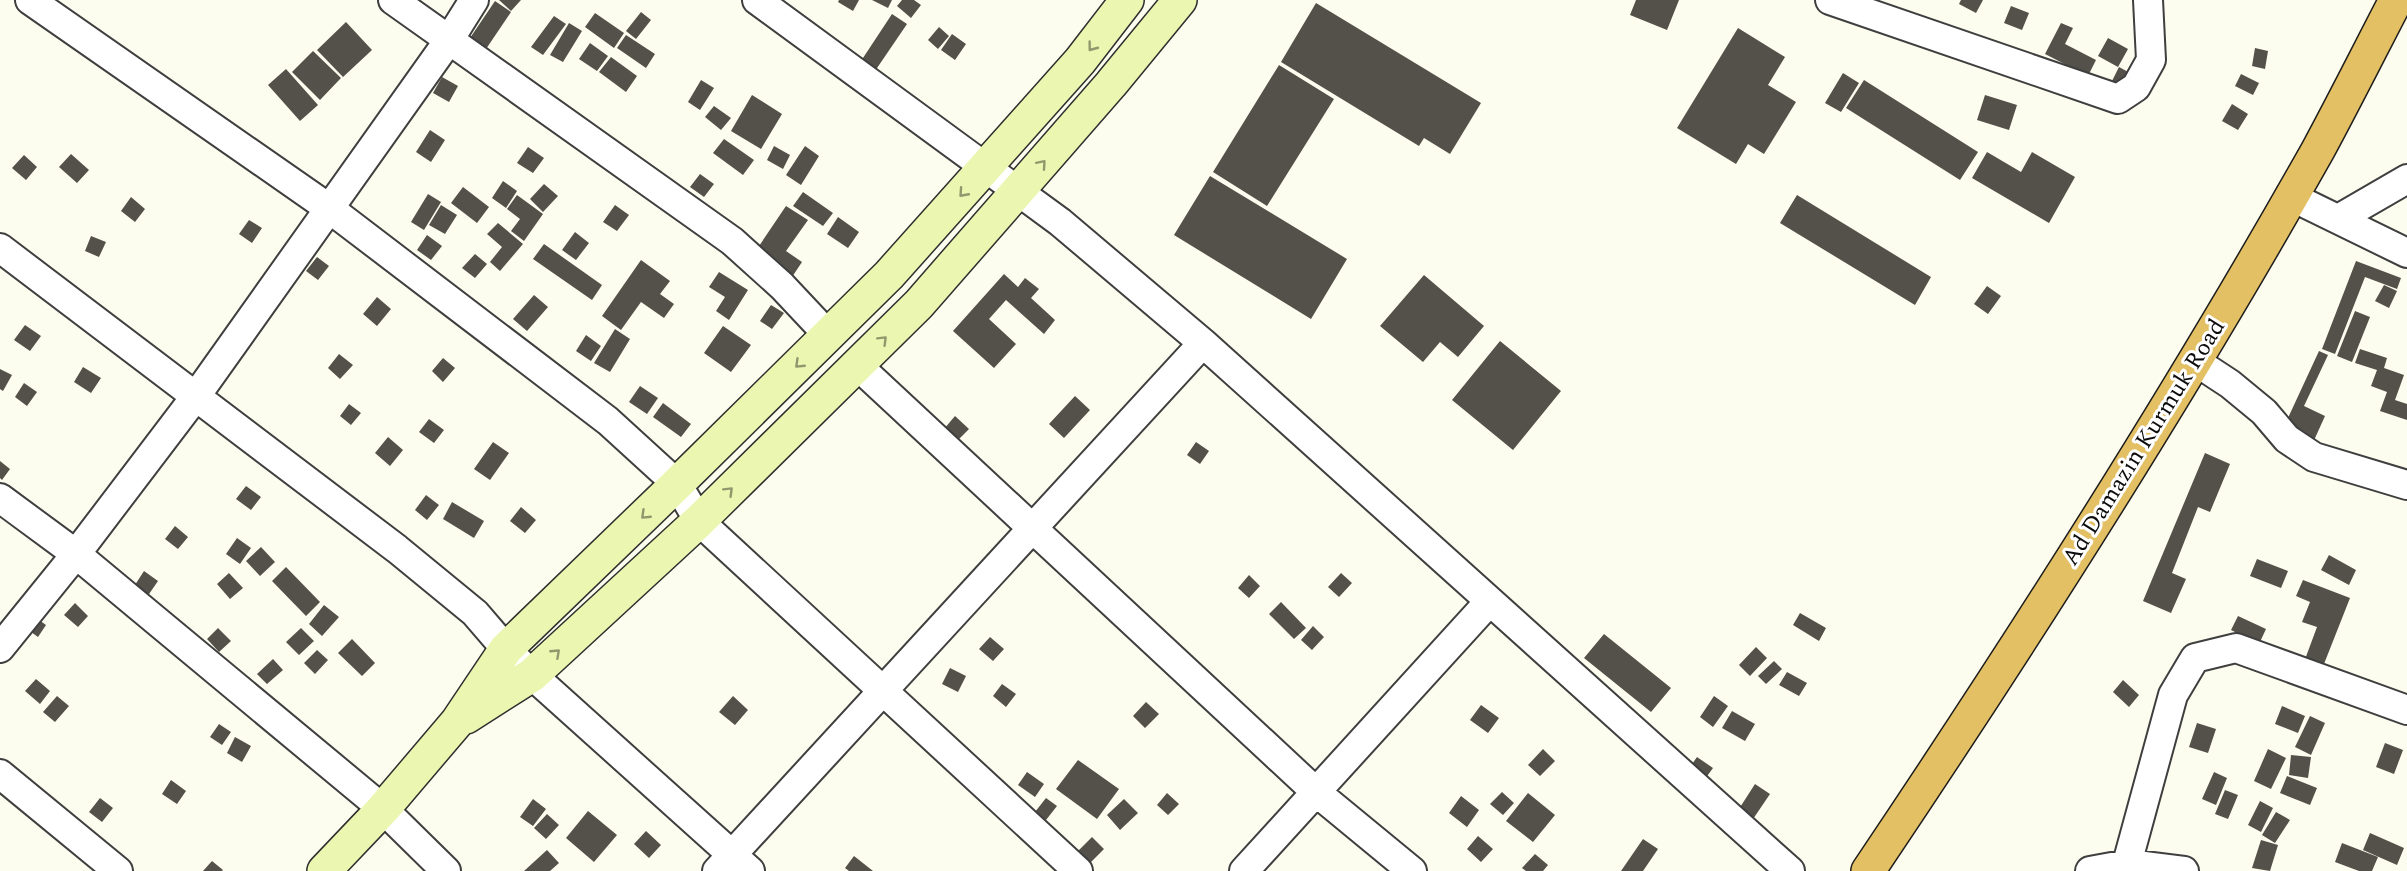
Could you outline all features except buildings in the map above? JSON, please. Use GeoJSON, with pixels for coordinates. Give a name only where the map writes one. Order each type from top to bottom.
{"type":"FeatureCollection","features":[{"type":"Feature","properties":{"kind":"highway","name":"Ad Damazin Kurmuk Road"},"geometry":{"type":"LineString","coordinates":[[1868,871],[1958,739],[2195,361],[2318,149],[2396,0]]}},
{"type":"Feature","properties":{"kind":"street"},"geometry":{"type":"LineString","coordinates":[[30,0],[330,209],[608,421],[677,484],[699,521],[1078,871]]}},
{"type":"Feature","properties":{"kind":"street"},"geometry":{"type":"LineString","coordinates":[[393,0],[732,241],[782,286],[829,336]]}},
{"type":"Feature","properties":{"kind":"street"},"geometry":{"type":"LineString","coordinates":[[0,648],[76,555],[196,396],[449,40],[474,0]]}},
{"type":"Feature","properties":{"kind":"street"},"geometry":{"type":"LineString","coordinates":[[757,0],[1060,222],[1203,343],[1790,871]]}},
{"type":"Feature","properties":{"kind":"street"},"geometry":{"type":"LineString","coordinates":[[324,871],[383,809],[457,723],[506,649],[889,275],[987,168],[1080,61],[1127,0]]}},
{"type":"Feature","properties":{"kind":"street"},"geometry":{"type":"LineString","coordinates":[[457,723],[532,675],[699,521],[919,304],[1111,84],[1180,0]]}},
{"type":"Feature","properties":{"kind":"street"},"geometry":{"type":"LineString","coordinates":[[1830,0],[2118,99],[2136,87],[2151,60],[2148,0]]}},
{"type":"Feature","properties":{"kind":"street"},"geometry":{"type":"LineString","coordinates":[[2338,219],[2407,179]]}},
{"type":"Feature","properties":{"kind":"street"},"geometry":{"type":"LineString","coordinates":[[2290,196],[2407,253]]}},
{"type":"Feature","properties":{"kind":"street"},"geometry":{"type":"LineString","coordinates":[[0,248],[196,396],[475,613],[532,675],[733,866],[882,691],[1203,343]]}},
{"type":"Feature","properties":{"kind":"street"},"geometry":{"type":"LineString","coordinates":[[2195,361],[2230,384],[2264,412],[2287,439],[2314,457],[2407,484]]}},
{"type":"Feature","properties":{"kind":"street"},"geometry":{"type":"LineString","coordinates":[[857,365],[1316,792],[1412,871]]}},
{"type":"Feature","properties":{"kind":"street"},"geometry":{"type":"LineString","coordinates":[[0,498],[76,555],[383,809],[446,871]]}},
{"type":"Feature","properties":{"kind":"street"},"geometry":{"type":"LineString","coordinates":[[1244,871],[1489,602]]}},
{"type":"Feature","properties":{"kind":"street"},"geometry":{"type":"LineString","coordinates":[[2126,867],[2173,694],[2195,658],[2236,648],[2407,710]]}},
{"type":"Feature","properties":{"kind":"street"},"geometry":{"type":"LineString","coordinates":[[0,774],[118,871]]}},
{"type":"Feature","properties":{"kind":"street"},"geometry":{"type":"LineString","coordinates":[[2090,871],[2126,867],[2184,871]]}}]}
